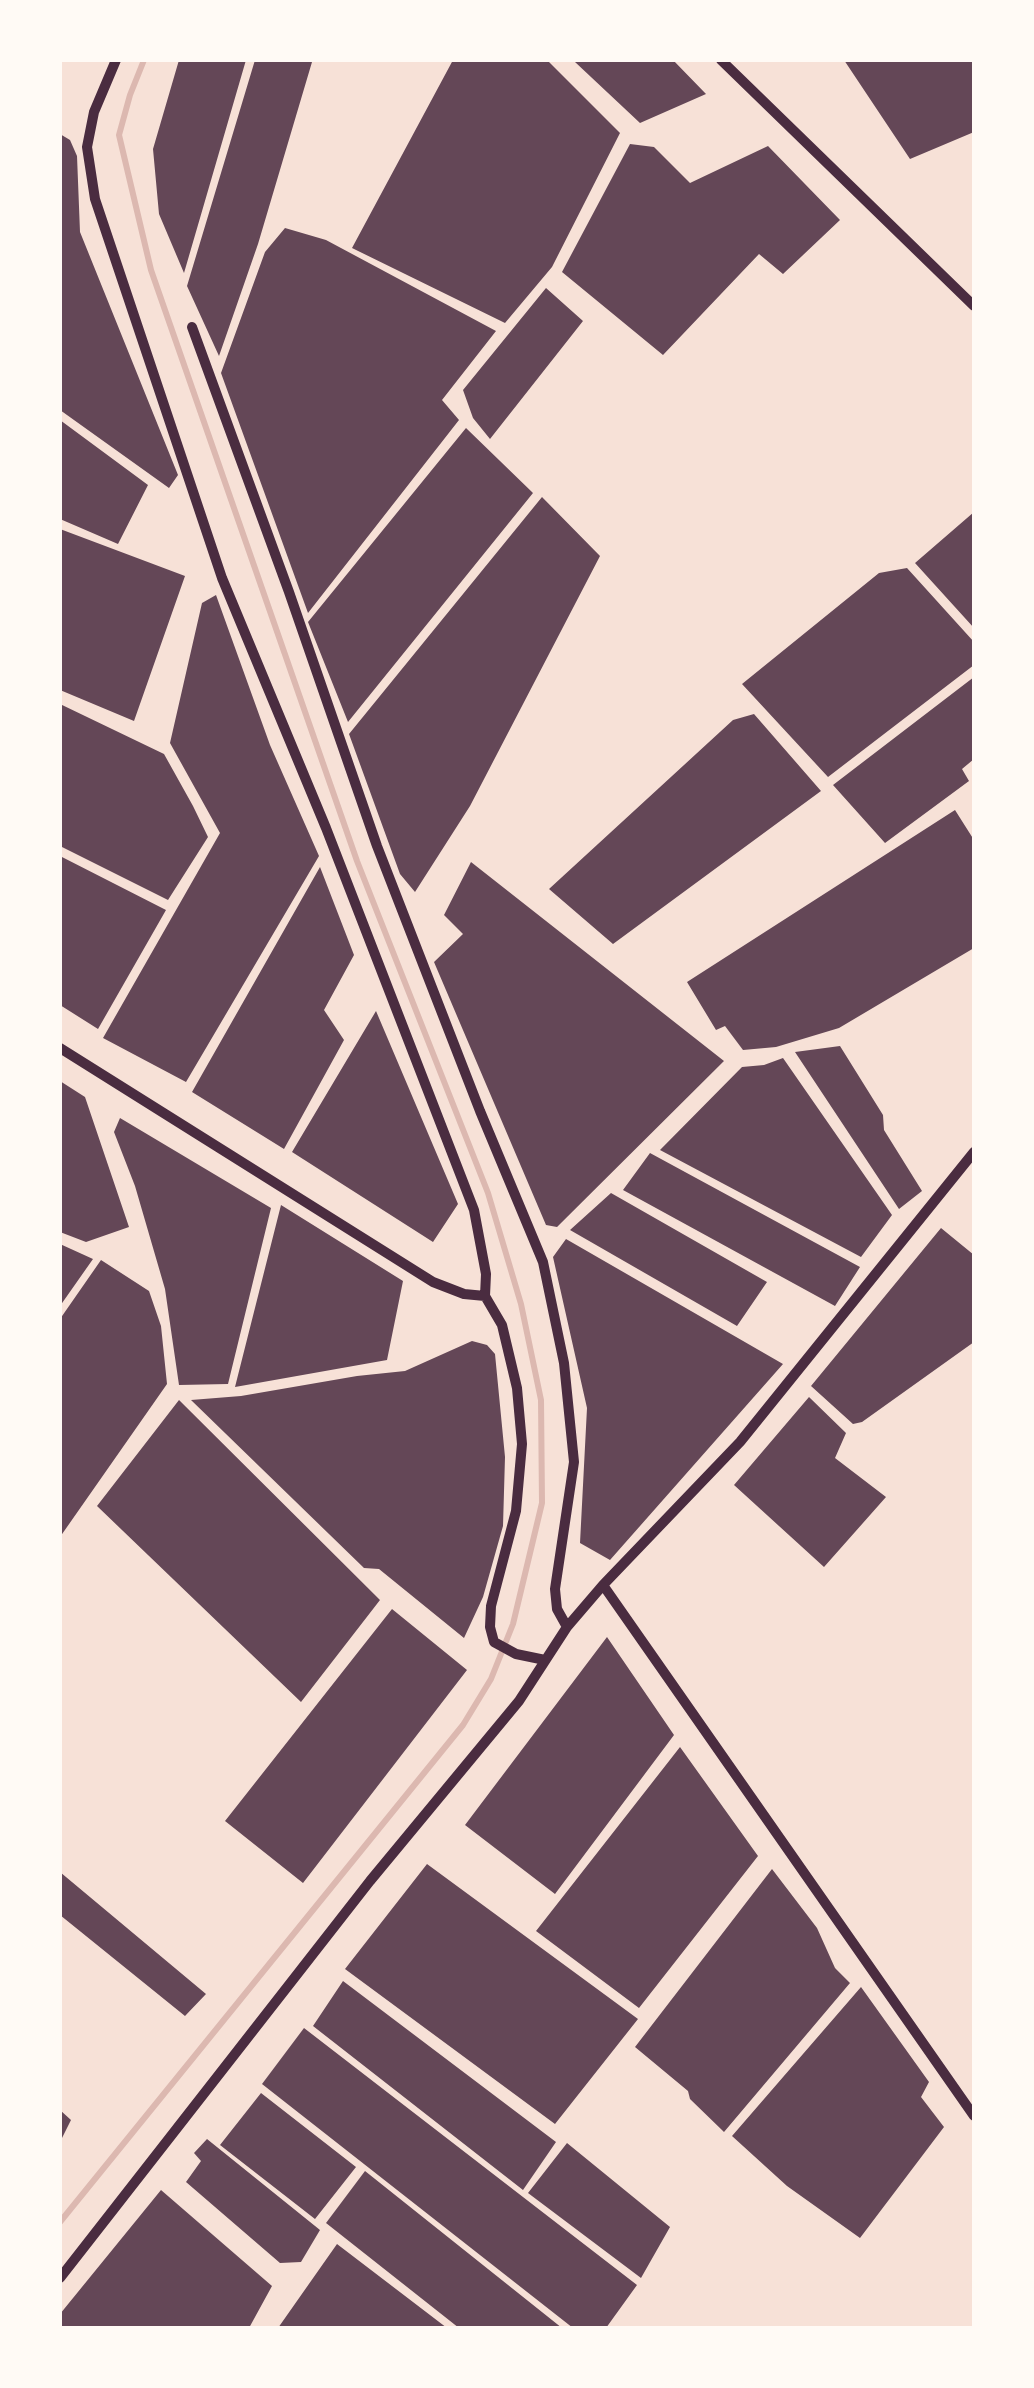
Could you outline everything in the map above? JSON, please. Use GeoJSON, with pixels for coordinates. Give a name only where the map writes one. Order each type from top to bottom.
{"type":"FeatureCollection","features":[{"type":"Feature","properties":{"kind":"street"},"geometry":{"type":"LineString","coordinates":[[116,60],[94,112],[88,148],[94,200],[222,578],[326,828],[474,1210],[486,1274],[485,1296],[502,1325],[517,1388],[522,1444],[516,1511],[491,1606],[490,1627],[494,1642],[516,1654],[545,1660]]}},
{"type":"Feature","properties":{"kind":"street"},"geometry":{"type":"LineString","coordinates":[[722,60],[974,306]]}},
{"type":"Feature","properties":{"kind":"street"},"geometry":{"type":"LineString","coordinates":[[192,326],[376,846],[480,1112],[544,1262],[564,1363],[574,1462],[555,1589],[557,1609],[567,1627]]}},
{"type":"Feature","properties":{"kind":"street"},"geometry":{"type":"LineString","coordinates":[[60,1048],[433,1282],[464,1294],[485,1296]]}},
{"type":"Feature","properties":{"kind":"street"},"geometry":{"type":"LineString","coordinates":[[60,2278],[370,1880],[519,1701],[567,1627],[603,1584],[740,1442],[974,1152]]}},
{"type":"Feature","properties":{"kind":"street"},"geometry":{"type":"LineString","coordinates":[[603,1584],[974,2116]]}},
{"type":"Feature","properties":{"kind":"building"},"geometry":{"type":"Polygon","coordinates":[[[179,60],[246,60],[184,273],[159,214],[153,149],[179,60]]]}},
{"type":"Feature","properties":{"kind":"building"},"geometry":{"type":"Polygon","coordinates":[[[255,60],[312,62],[258,244],[219,356],[187,286],[255,60]]]}},
{"type":"Feature","properties":{"kind":"building"},"geometry":{"type":"Polygon","coordinates":[[[453,60],[547,60],[620,133],[552,267],[505,323],[352,248],[453,60]]]}},
{"type":"Feature","properties":{"kind":"building"},"geometry":{"type":"Polygon","coordinates":[[[577,60],[673,60],[706,94],[640,123],[577,60]]]}},
{"type":"Feature","properties":{"kind":"building"},"geometry":{"type":"Polygon","coordinates":[[[844,60],[974,60],[974,132],[910,159],[844,60]]]}},
{"type":"Feature","properties":{"kind":"building"},"geometry":{"type":"Polygon","coordinates":[[[60,134],[70,140],[77,156],[80,232],[178,475],[169,488],[60,410],[60,134]]]}},
{"type":"Feature","properties":{"kind":"building"},"geometry":{"type":"Polygon","coordinates":[[[630,144],[654,147],[690,183],[768,146],[840,220],[783,274],[759,254],[663,355],[562,272],[630,144]]]}},
{"type":"Feature","properties":{"kind":"building"},"geometry":{"type":"Polygon","coordinates":[[[285,228],[326,240],[496,331],[442,400],[459,420],[308,613],[221,373],[265,252],[285,228]]]}},
{"type":"Feature","properties":{"kind":"building"},"geometry":{"type":"Polygon","coordinates":[[[546,288],[583,321],[490,439],[473,418],[463,390],[546,288]]]}},
{"type":"Feature","properties":{"kind":"building"},"geometry":{"type":"Polygon","coordinates":[[[60,420],[148,485],[118,544],[60,519],[60,420]]]}},
{"type":"Feature","properties":{"kind":"building"},"geometry":{"type":"Polygon","coordinates":[[[466,428],[533,493],[348,722],[308,622],[466,428]]]}},
{"type":"Feature","properties":{"kind":"building"},"geometry":{"type":"Polygon","coordinates":[[[542,497],[600,556],[470,806],[415,892],[400,874],[349,734],[542,497]]]}},
{"type":"Feature","properties":{"kind":"building"},"geometry":{"type":"Polygon","coordinates":[[[974,512],[974,628],[915,563],[974,512]]]}},
{"type":"Feature","properties":{"kind":"building"},"geometry":{"type":"Polygon","coordinates":[[[60,529],[185,576],[134,721],[60,690],[60,529]]]}},
{"type":"Feature","properties":{"kind":"building"},"geometry":{"type":"Polygon","coordinates":[[[907,568],[974,642],[974,665],[828,777],[742,684],[879,573],[907,568]]]}},
{"type":"Feature","properties":{"kind":"building"},"geometry":{"type":"Polygon","coordinates":[[[216,595],[270,745],[319,856],[186,1082],[103,1038],[220,833],[170,743],[202,603],[216,595]]]}},
{"type":"Feature","properties":{"kind":"building"},"geometry":{"type":"Polygon","coordinates":[[[974,677],[974,759],[962,769],[969,781],[885,843],[833,785],[974,677]]]}},
{"type":"Feature","properties":{"kind":"building"},"geometry":{"type":"Polygon","coordinates":[[[60,704],[164,754],[193,806],[208,837],[168,900],[60,846],[60,704]]]}},
{"type":"Feature","properties":{"kind":"building"},"geometry":{"type":"Polygon","coordinates":[[[754,714],[821,791],[613,944],[549,889],[733,720],[754,714]]]}},
{"type":"Feature","properties":{"kind":"building"},"geometry":{"type":"Polygon","coordinates":[[[955,810],[974,840],[974,948],[839,1028],[776,1047],[743,1050],[725,1026],[716,1030],[687,982],[955,810]]]}},
{"type":"Feature","properties":{"kind":"building"},"geometry":{"type":"Polygon","coordinates":[[[60,856],[166,910],[98,1029],[60,1005],[60,856]]]}},
{"type":"Feature","properties":{"kind":"building"},"geometry":{"type":"Polygon","coordinates":[[[471,862],[724,1061],[557,1227],[546,1225],[434,962],[463,934],[444,915],[471,862]]]}},
{"type":"Feature","properties":{"kind":"building"},"geometry":{"type":"Polygon","coordinates":[[[320,867],[354,955],[324,1010],[344,1040],[284,1149],[192,1092],[320,867]]]}},
{"type":"Feature","properties":{"kind":"building"},"geometry":{"type":"Polygon","coordinates":[[[376,1011],[458,1204],[433,1242],[292,1152],[376,1011]]]}},
{"type":"Feature","properties":{"kind":"building"},"geometry":{"type":"Polygon","coordinates":[[[840,1046],[883,1115],[884,1130],[922,1191],[899,1209],[795,1052],[840,1046]]]}},
{"type":"Feature","properties":{"kind":"building"},"geometry":{"type":"Polygon","coordinates":[[[783,1058],[892,1215],[861,1257],[660,1150],[742,1067],[783,1058]]]}},
{"type":"Feature","properties":{"kind":"building"},"geometry":{"type":"Polygon","coordinates":[[[60,1081],[85,1097],[129,1227],[86,1242],[60,1232],[60,1081]]]}},
{"type":"Feature","properties":{"kind":"building"},"geometry":{"type":"Polygon","coordinates":[[[120,1118],[271,1208],[228,1384],[179,1385],[165,1289],[135,1186],[114,1132],[120,1118]]]}},
{"type":"Feature","properties":{"kind":"building"},"geometry":{"type":"Polygon","coordinates":[[[650,1153],[860,1267],[835,1306],[623,1190],[650,1153]]]}},
{"type":"Feature","properties":{"kind":"building"},"geometry":{"type":"Polygon","coordinates":[[[611,1193],[767,1282],[737,1326],[570,1230],[611,1193]]]}},
{"type":"Feature","properties":{"kind":"building"},"geometry":{"type":"Polygon","coordinates":[[[281,1205],[403,1281],[387,1360],[235,1387],[281,1205]]]}},
{"type":"Feature","properties":{"kind":"building"},"geometry":{"type":"Polygon","coordinates":[[[941,1228],[974,1255],[974,1342],[862,1422],[853,1424],[811,1386],[941,1228]]]}},
{"type":"Feature","properties":{"kind":"building"},"geometry":{"type":"Polygon","coordinates":[[[566,1239],[783,1364],[610,1560],[580,1543],[587,1408],[553,1257],[566,1239]]]}},
{"type":"Feature","properties":{"kind":"building"},"geometry":{"type":"Polygon","coordinates":[[[60,1244],[93,1259],[60,1306],[60,1244]]]}},
{"type":"Feature","properties":{"kind":"building"},"geometry":{"type":"Polygon","coordinates":[[[101,1260],[149,1291],[161,1326],[167,1384],[60,1537],[60,1319],[101,1260]]]}},
{"type":"Feature","properties":{"kind":"building"},"geometry":{"type":"Polygon","coordinates":[[[472,1341],[487,1345],[495,1354],[505,1457],[503,1526],[483,1597],[464,1638],[379,1569],[364,1568],[191,1400],[405,1371],[472,1341]]]}},
{"type":"Feature","properties":{"kind":"building"},"geometry":{"type":"Polygon","coordinates":[[[809,1397],[846,1433],[835,1458],[886,1497],[824,1567],[734,1485],[809,1397]]]}},
{"type":"Feature","properties":{"kind":"building"},"geometry":{"type":"Polygon","coordinates":[[[179,1400],[380,1600],[301,1702],[97,1506],[179,1400]]]}},
{"type":"Feature","properties":{"kind":"building"},"geometry":{"type":"Polygon","coordinates":[[[392,1609],[467,1670],[303,1883],[225,1821],[392,1609]]]}},
{"type":"Feature","properties":{"kind":"building"},"geometry":{"type":"Polygon","coordinates":[[[607,1637],[674,1735],[555,1894],[465,1825],[607,1637]]]}},
{"type":"Feature","properties":{"kind":"building"},"geometry":{"type":"Polygon","coordinates":[[[680,1747],[758,1856],[639,2008],[536,1931],[680,1747]]]}},
{"type":"Feature","properties":{"kind":"building"},"geometry":{"type":"Polygon","coordinates":[[[427,1864],[638,2019],[555,2124],[345,1969],[427,1864]]]}},
{"type":"Feature","properties":{"kind":"building"},"geometry":{"type":"Polygon","coordinates":[[[772,1869],[817,1928],[835,1968],[850,1983],[724,2132],[690,2099],[688,2091],[635,2047],[772,1869]]]}},
{"type":"Feature","properties":{"kind":"building"},"geometry":{"type":"Polygon","coordinates":[[[60,1872],[206,1994],[185,2016],[60,1915],[60,1872]]]}},
{"type":"Feature","properties":{"kind":"building"},"geometry":{"type":"Polygon","coordinates":[[[343,1981],[556,2142],[523,2190],[313,2026],[343,1981]]]}},
{"type":"Feature","properties":{"kind":"building"},"geometry":{"type":"Polygon","coordinates":[[[861,1987],[929,2082],[921,2097],[944,2127],[860,2238],[787,2186],[732,2136],[861,1987]]]}},
{"type":"Feature","properties":{"kind":"building"},"geometry":{"type":"Polygon","coordinates":[[[304,2028],[637,2285],[606,2328],[573,2328],[262,2084],[304,2028]]]}},
{"type":"Feature","properties":{"kind":"building"},"geometry":{"type":"Polygon","coordinates":[[[261,2093],[356,2167],[315,2219],[220,2145],[261,2093]]]}},
{"type":"Feature","properties":{"kind":"building"},"geometry":{"type":"Polygon","coordinates":[[[60,2110],[71,2120],[60,2142],[60,2110]]]}},
{"type":"Feature","properties":{"kind":"building"},"geometry":{"type":"Polygon","coordinates":[[[207,2139],[320,2230],[301,2262],[280,2263],[186,2182],[201,2161],[194,2153],[207,2139]]]}},
{"type":"Feature","properties":{"kind":"building"},"geometry":{"type":"Polygon","coordinates":[[[567,2143],[670,2227],[641,2278],[528,2193],[567,2143]]]}},
{"type":"Feature","properties":{"kind":"building"},"geometry":{"type":"Polygon","coordinates":[[[365,2171],[562,2328],[459,2328],[326,2223],[365,2171]]]}},
{"type":"Feature","properties":{"kind":"building"},"geometry":{"type":"Polygon","coordinates":[[[161,2190],[272,2286],[249,2328],[60,2328],[60,2314],[161,2190]]]}},
{"type":"Feature","properties":{"kind":"building"},"geometry":{"type":"Polygon","coordinates":[[[337,2244],[447,2328],[278,2328],[337,2244]]]}},
{"type":"Feature","properties":{"kind":"waterway"},"geometry":{"type":"LineString","coordinates":[[60,2222],[463,1725],[491,1679],[513,1624],[542,1503],[541,1400],[521,1304],[488,1193],[357,861],[151,270],[119,135],[144,60]]}}]}
